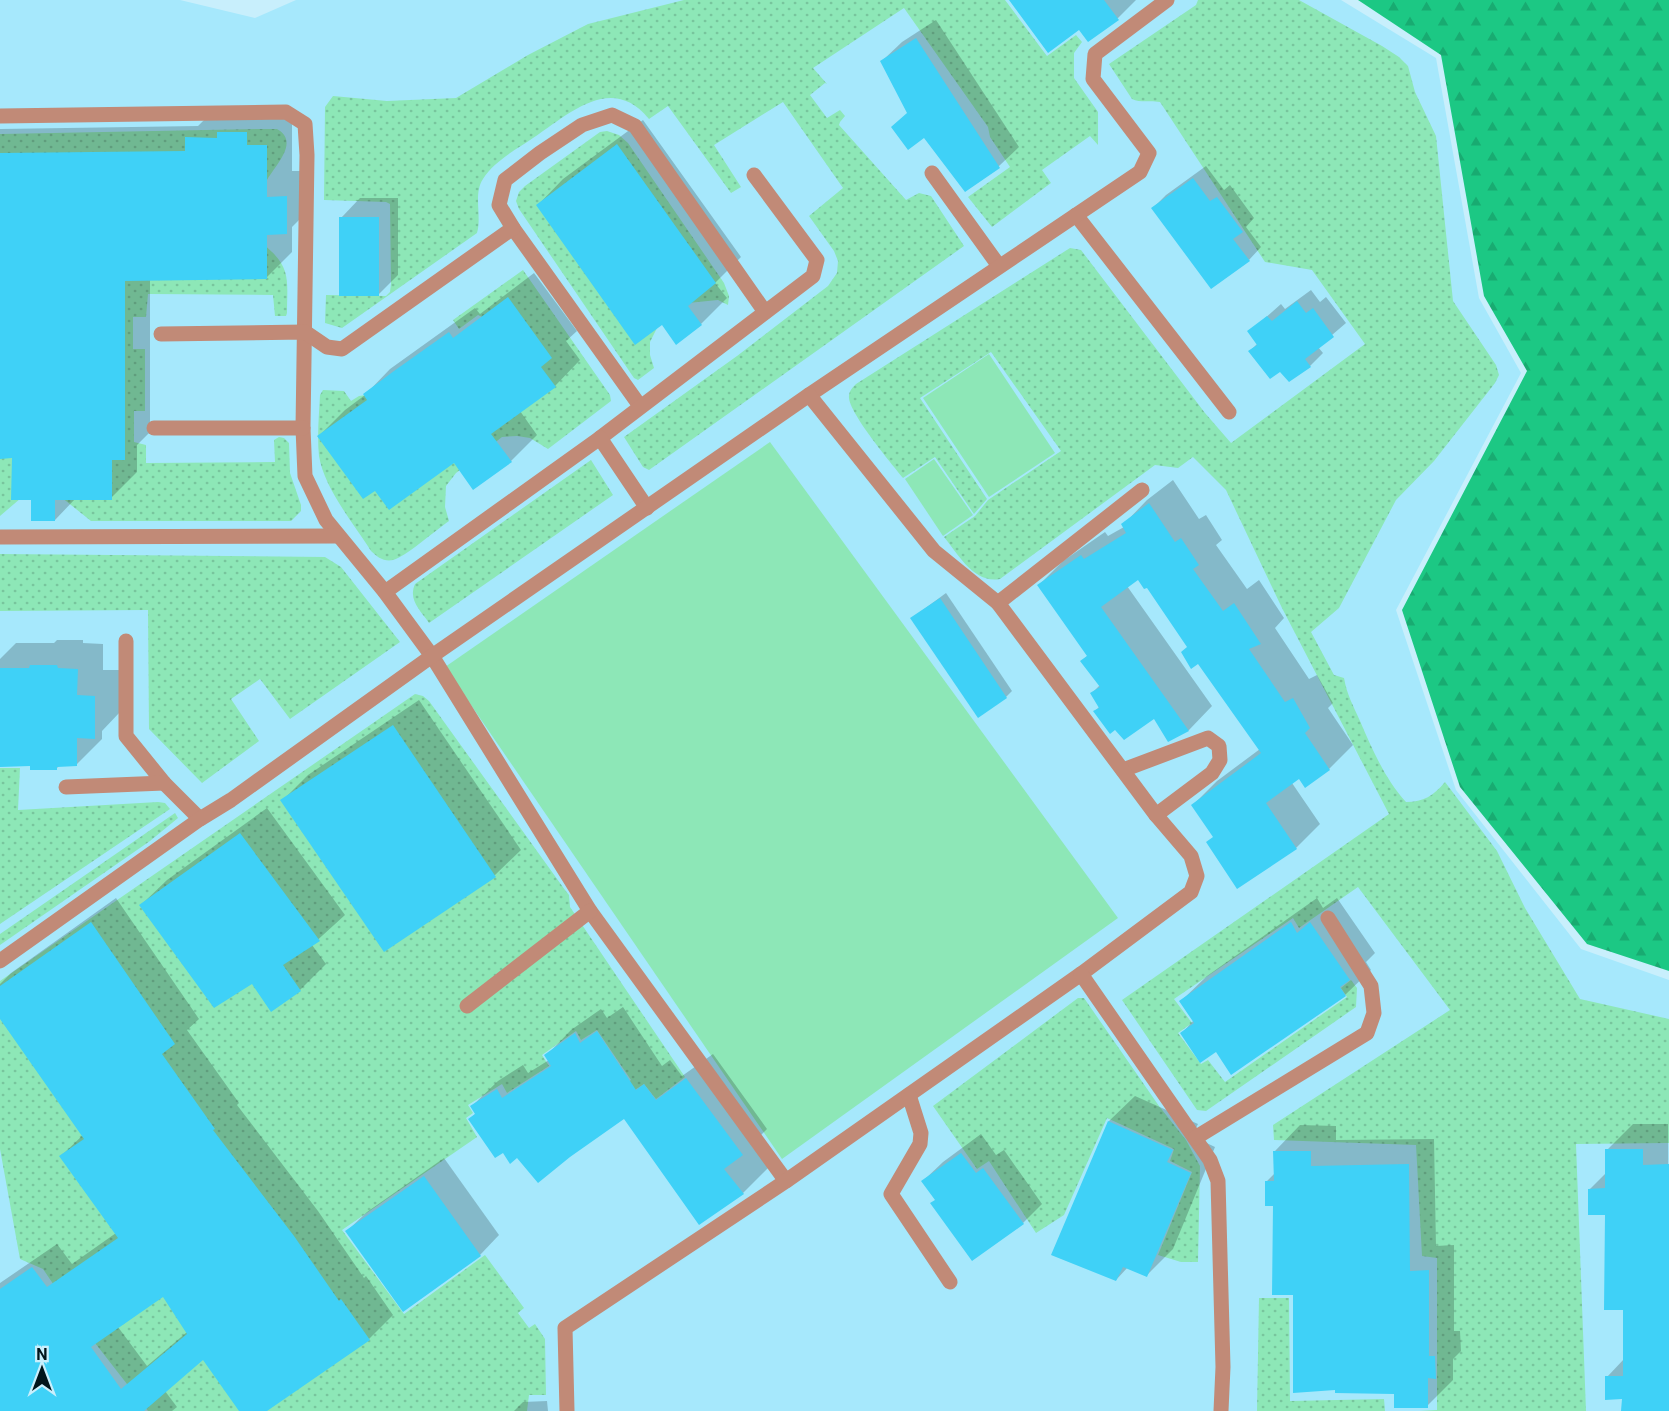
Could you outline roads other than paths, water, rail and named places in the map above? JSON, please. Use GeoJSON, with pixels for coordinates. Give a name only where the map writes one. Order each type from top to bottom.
{"type":"FeatureCollection","features":[{"type":"Feature","properties":{"kind":"lane"},"geometry":{"type":"LineString","coordinates":[[0,961],[432,656],[808,395],[1140,172],[1149,153],[1093,79],[1095,54],[1167,0]]}},
{"type":"Feature","properties":{"kind":"lane"},"geometry":{"type":"LineString","coordinates":[[0,116],[286,112],[306,124],[303,428],[306,476],[326,520],[385,592],[432,656],[590,911],[786,1181]]}},
{"type":"Feature","properties":{"kind":"lane"},"geometry":{"type":"LineString","coordinates":[[640,406],[499,205],[505,180],[540,153],[582,125],[612,115],[634,126],[765,312]]}},
{"type":"Feature","properties":{"kind":"lane"},"geometry":{"type":"LineString","coordinates":[[932,173],[999,266]]}},
{"type":"Feature","properties":{"kind":"lane"},"geometry":{"type":"LineString","coordinates":[[385,592],[600,438],[813,276],[817,260],[754,175]]}},
{"type":"Feature","properties":{"kind":"lane"},"geometry":{"type":"LineString","coordinates":[[1077,215],[1229,412]]}},
{"type":"Feature","properties":{"kind":"lane"},"geometry":{"type":"LineString","coordinates":[[161,334],[305,332],[327,347],[342,349],[513,228]]}},
{"type":"Feature","properties":{"kind":"lane"},"geometry":{"type":"LineString","coordinates":[[567,1411],[565,1328],[786,1181],[1081,974],[1191,892],[1197,876],[1191,856],[1156,815],[998,603],[934,551],[808,395]]}},
{"type":"Feature","properties":{"kind":"lane"},"geometry":{"type":"LineString","coordinates":[[154,428],[303,428]]}},
{"type":"Feature","properties":{"kind":"lane"},"geometry":{"type":"LineString","coordinates":[[600,438],[647,508]]}},
{"type":"Feature","properties":{"kind":"lane"},"geometry":{"type":"LineString","coordinates":[[998,603],[1142,490]]}},
{"type":"Feature","properties":{"kind":"lane"},"geometry":{"type":"LineString","coordinates":[[0,537],[338,536]]}},
{"type":"Feature","properties":{"kind":"lane"},"geometry":{"type":"LineString","coordinates":[[126,641],[126,736],[164,783],[200,819]]}},
{"type":"Feature","properties":{"kind":"lane"},"geometry":{"type":"LineString","coordinates":[[1123,770],[1208,738],[1219,746],[1220,760],[1212,773],[1156,815]]}},
{"type":"Feature","properties":{"kind":"lane"},"geometry":{"type":"LineString","coordinates":[[66,787],[164,783]]}},
{"type":"Feature","properties":{"kind":"lane"},"geometry":{"type":"LineString","coordinates":[[467,1006],[590,911]]}},
{"type":"Feature","properties":{"kind":"lane"},"geometry":{"type":"LineString","coordinates":[[1195,1138],[1367,1033],[1374,1013],[1371,986],[1328,918]]}},
{"type":"Feature","properties":{"kind":"lane"},"geometry":{"type":"LineString","coordinates":[[1081,974],[1210,1160],[1218,1180],[1223,1367],[1221,1411]]}},
{"type":"Feature","properties":{"kind":"lane"},"geometry":{"type":"LineString","coordinates":[[909,1095],[921,1133],[920,1144],[891,1194],[950,1282]]}}]}
